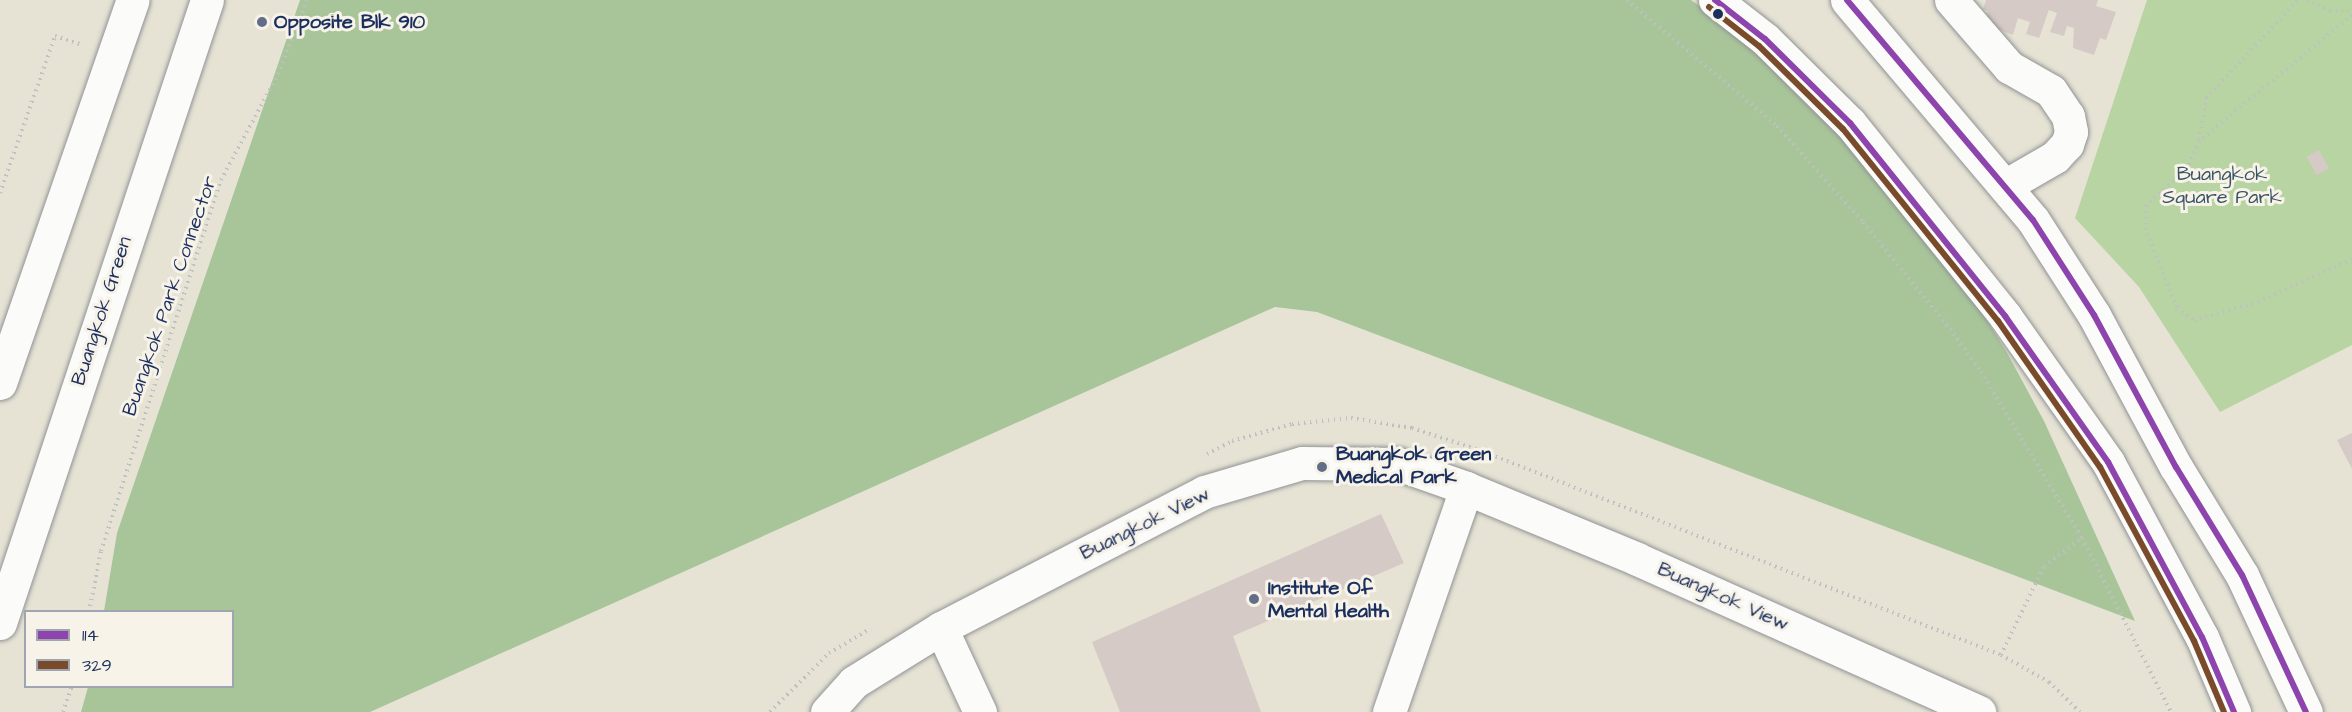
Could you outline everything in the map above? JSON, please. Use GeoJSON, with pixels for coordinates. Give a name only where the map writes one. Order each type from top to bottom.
{"type":"FeatureCollection","features":[{"type":"Feature","properties":{"kind":"street"},"geometry":{"type":"LineString","coordinates":[[0,383],[133,0]]}},
{"type":"Feature","properties":{"kind":"street","name":"Buangkok Green"},"geometry":{"type":"LineString","coordinates":[[0,623],[207,0]]}},
{"type":"Feature","properties":{"kind":"street"},"geometry":{"type":"LineString","coordinates":[[1715,0],[1765,39],[1850,123],[2005,316],[2108,462],[2202,638],[2234,712]]}},
{"type":"Feature","properties":{"kind":"street"},"geometry":{"type":"LineString","coordinates":[[1847,0],[2033,220],[2094,315],[2176,467],[2242,575],[2306,712]]}},
{"type":"Feature","properties":{"kind":"street"},"geometry":{"type":"LineString","coordinates":[[1950,0],[2009,67],[2051,91],[2068,116],[2071,132],[2067,144],[2055,157],[2005,186]]}},
{"type":"Feature","properties":{"kind":"street","name":"Buangkok View"},"geometry":{"type":"LineString","coordinates":[[827,712],[854,682],[941,628],[1204,492],[1302,463],[1398,464],[1466,488],[1637,559],[1979,712]]}},
{"type":"Feature","properties":{"kind":"street"},"geometry":{"type":"LineString","coordinates":[[1389,712],[1438,579],[1466,488]]}},
{"type":"Feature","properties":{"kind":"street"},"geometry":{"type":"LineString","coordinates":[[941,628],[980,712]]}},
{"type":"Feature","properties":{"kind":"path","name":"Buangkok Park Connector"},"geometry":{"type":"LineString","coordinates":[[88,610],[101,551],[221,180],[278,74],[307,0]]}},
{"type":"Feature","properties":{"kind":"path"},"geometry":{"type":"LineString","coordinates":[[1627,0],[1776,126],[1863,222],[1981,372],[2082,538],[2172,712]]}},
{"type":"Feature","properties":{"kind":"path"},"geometry":{"type":"LineString","coordinates":[[2298,0],[2206,98],[2199,141],[2187,169],[2146,205],[2145,228],[2177,308],[2194,320],[2219,310],[2236,310],[2352,259]]}},
{"type":"Feature","properties":{"kind":"path"},"geometry":{"type":"LineString","coordinates":[[2307,0],[2330,11],[2352,14]]}},
{"type":"Feature","properties":{"kind":"path"},"geometry":{"type":"LineString","coordinates":[[2199,141],[2352,14]]}},
{"type":"Feature","properties":{"kind":"path"},"geometry":{"type":"LineString","coordinates":[[0,193],[55,36],[85,46],[88,37]]}},
{"type":"Feature","properties":{"kind":"path"},"geometry":{"type":"LineString","coordinates":[[2001,655],[2044,566],[2082,538]]}},
{"type":"Feature","properties":{"kind":"path"},"geometry":{"type":"LineString","coordinates":[[63,712],[72,688]]}},
{"type":"Feature","properties":{"kind":"green space"},"geometry":{"type":"Polygon","coordinates":[[[300,0],[1691,0],[1759,47],[1937,240],[2006,351],[2044,421],[2135,621],[1317,312],[1275,307],[370,712],[81,712],[88,688],[234,688],[234,610],[104,610],[117,533],[300,0]]]}},
{"type":"Feature","properties":{"kind":"green space","name":"Buangkok Square Park"},"geometry":{"type":"Polygon","coordinates":[[[2147,0],[2352,0],[2352,345],[2220,412],[2139,287],[2075,218],[2147,0]]]}},
{"type":"Feature","properties":{"kind":"building"},"geometry":{"type":"Polygon","coordinates":[[[1986,0],[2098,0],[2096,6],[2116,12],[2106,40],[2100,38],[2094,55],[2073,48],[2074,28],[2067,26],[2064,36],[2050,32],[2057,13],[2049,10],[2039,38],[2026,34],[2030,22],[2018,18],[2013,35],[1984,24],[1988,11],[1983,9],[1986,0]]]}},
{"type":"Feature","properties":{"kind":"building"},"geometry":{"type":"Polygon","coordinates":[[[2319,150],[2329,169],[2316,175],[2307,157],[2319,150]]]}},
{"type":"Feature","properties":{"kind":"building"},"geometry":{"type":"Polygon","coordinates":[[[2352,433],[2352,469],[2337,440],[2352,433]]]}},
{"type":"Feature","properties":{"kind":"building","name":"Institute Of Mental Health"},"geometry":{"type":"Polygon","coordinates":[[[1381,514],[1404,563],[1233,636],[1261,712],[1120,712],[1092,642],[1381,514]]]}},
{"type":"Feature","properties":{"kind":"transit line","name":"114"},"geometry":{"type":"LineString","coordinates":[[1715,0],[1765,39],[1850,123],[2005,316],[2108,462],[2202,637],[2234,712]]}},
{"type":"Feature","properties":{"kind":"transit line","name":"114"},"geometry":{"type":"LineString","coordinates":[[1847,0],[2033,220],[2094,315],[2176,467],[2242,575],[2306,712]]}},
{"type":"Feature","properties":{"kind":"transit line","name":"329"},"geometry":{"type":"LineString","coordinates":[[1709,7],[1759,46],[1843,129],[1998,321],[2100,467],[2194,641],[2224,712]]}},
{"type":"Feature","properties":{"kind":"place","name":"Opposite Blk 910"},"geometry":{"type":"Point","coordinates":[262,22]}},
{"type":"Feature","properties":{"kind":"place","name":"Buangkok Green Medical Park"},"geometry":{"type":"Point","coordinates":[1322,467]}},
{"type":"Feature","properties":{"kind":"place","name":"Institute Of Mental Health"},"geometry":{"type":"Point","coordinates":[1254,599]}}]}
